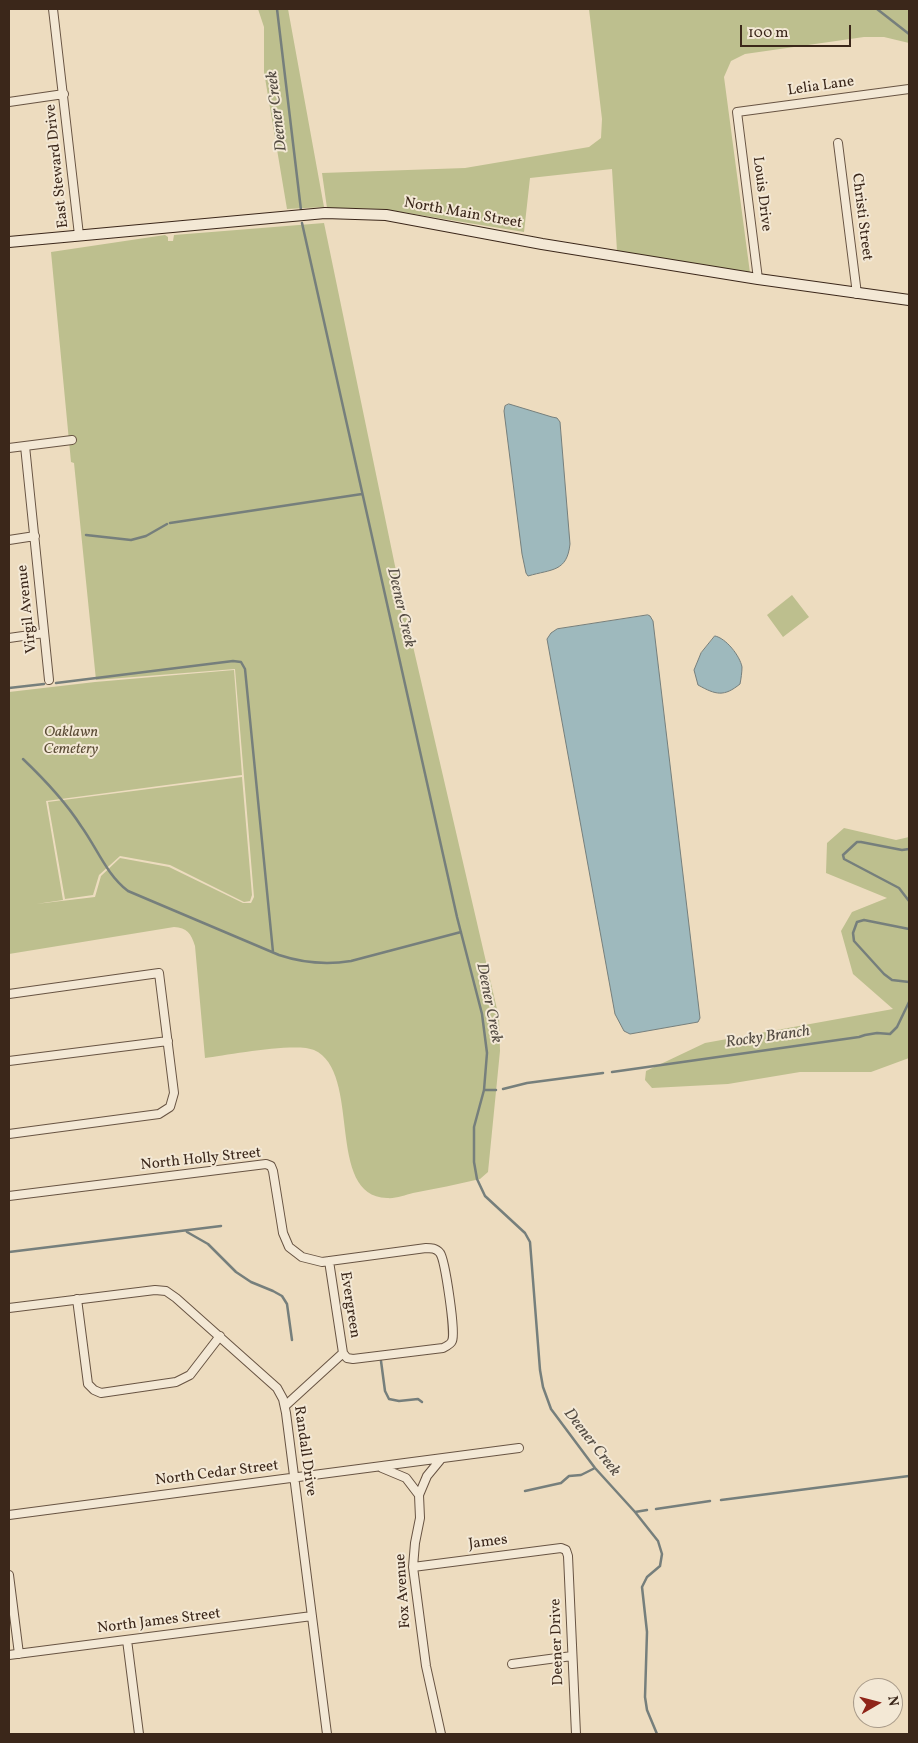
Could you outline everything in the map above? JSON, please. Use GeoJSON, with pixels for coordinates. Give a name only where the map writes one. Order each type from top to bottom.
{"type":"FeatureCollection","features":[{"type":"Feature","properties":{"kind":"street","name":"East Steward Drive"},"geometry":{"type":"LineString","coordinates":[[53,9],[79,235]]}},
{"type":"Feature","properties":{"kind":"street","name":"Lelia Lane"},"geometry":{"type":"LineString","coordinates":[[737,112],[909,89]]}},
{"type":"Feature","properties":{"kind":"street"},"geometry":{"type":"LineString","coordinates":[[9,102],[64,94]]}},
{"type":"Feature","properties":{"kind":"street","name":"Louis Drive"},"geometry":{"type":"LineString","coordinates":[[737,112],[758,279]]}},
{"type":"Feature","properties":{"kind":"street","name":"Christi Street"},"geometry":{"type":"LineString","coordinates":[[838,143],[857,294]]}},
{"type":"Feature","properties":{"kind":"street","name":"North Main Street"},"geometry":{"type":"LineString","coordinates":[[9,242],[325,213],[356,213],[386,215],[542,244],[758,279],[909,300]]}},
{"type":"Feature","properties":{"kind":"street"},"geometry":{"type":"LineString","coordinates":[[9,448],[72,440]]}},
{"type":"Feature","properties":{"kind":"street","name":"Virgil Avenue"},"geometry":{"type":"LineString","coordinates":[[25,446],[50,680]]}},
{"type":"Feature","properties":{"kind":"street"},"geometry":{"type":"LineString","coordinates":[[9,540],[35,536]]}},
{"type":"Feature","properties":{"kind":"street"},"geometry":{"type":"LineString","coordinates":[[9,638],[44,633]]}},
{"type":"Feature","properties":{"kind":"street"},"geometry":{"type":"LineString","coordinates":[[9,994],[159,973],[174,1093],[170,1107],[159,1114],[9,1134]]}},
{"type":"Feature","properties":{"kind":"street"},"geometry":{"type":"LineString","coordinates":[[9,1061],[168,1042]]}},
{"type":"Feature","properties":{"kind":"street","name":"North Holly Street"},"geometry":{"type":"LineString","coordinates":[[9,1196],[266,1164],[271,1166],[273,1171],[283,1232],[289,1247],[302,1257],[314,1261],[329,1262]]}},
{"type":"Feature","properties":{"kind":"street"},"geometry":{"type":"LineString","coordinates":[[284,1406],[343,1353],[347,1358],[353,1359],[443,1348],[452,1341],[454,1334],[451,1308],[443,1261],[438,1250],[432,1248],[329,1262]]}},
{"type":"Feature","properties":{"kind":"street","name":"Evergreen"},"geometry":{"type":"LineString","coordinates":[[329,1262],[343,1353]]}},
{"type":"Feature","properties":{"kind":"street","name":"Randall Drive"},"geometry":{"type":"LineString","coordinates":[[9,1308],[154,1290],[166,1291],[220,1336],[277,1388],[284,1406],[327,1734]]}},
{"type":"Feature","properties":{"kind":"street"},"geometry":{"type":"LineString","coordinates":[[77,1300],[88,1384],[94,1390],[101,1393],[176,1382],[184,1379],[220,1336]]}},
{"type":"Feature","properties":{"kind":"street","name":"North Cedar Street"},"geometry":{"type":"LineString","coordinates":[[9,1515],[519,1448]]}},
{"type":"Feature","properties":{"kind":"street"},"geometry":{"type":"LineString","coordinates":[[379,1467],[406,1478],[419,1495],[427,1476],[441,1458]]}},
{"type":"Feature","properties":{"kind":"street","name":"Fox Avenue"},"geometry":{"type":"LineString","coordinates":[[419,1495],[420,1518],[413,1567],[426,1666],[441,1734]]}},
{"type":"Feature","properties":{"kind":"street","name":"James"},"geometry":{"type":"LineString","coordinates":[[413,1567],[561,1548],[566,1550]]}},
{"type":"Feature","properties":{"kind":"street","name":"Deener Drive"},"geometry":{"type":"LineString","coordinates":[[566,1550],[568,1556],[576,1734]]}},
{"type":"Feature","properties":{"kind":"street"},"geometry":{"type":"LineString","coordinates":[[9,1575],[19,1654]]}},
{"type":"Feature","properties":{"kind":"street","name":"North James Street"},"geometry":{"type":"LineString","coordinates":[[9,1655],[312,1616]]}},
{"type":"Feature","properties":{"kind":"street"},"geometry":{"type":"LineString","coordinates":[[127,1640],[139,1734]]}},
{"type":"Feature","properties":{"kind":"street"},"geometry":{"type":"LineString","coordinates":[[512,1664],[572,1656]]}},
{"type":"Feature","properties":{"kind":"green space"},"geometry":{"type":"Polygon","coordinates":[[[258,9],[288,9],[324,207],[287,209],[264,72],[264,27],[258,9]]]}},
{"type":"Feature","properties":{"kind":"green space"},"geometry":{"type":"Polygon","coordinates":[[[589,9],[909,9],[909,43],[884,37],[864,37],[745,54],[731,61],[724,77],[750,273],[617,251],[612,169],[530,178],[524,232],[383,209],[327,208],[322,173],[465,168],[589,147],[601,138],[602,119],[589,9]]]}},
{"type":"Feature","properties":{"kind":"green space","name":"Oaklawn Cemetery"},"geometry":{"type":"Polygon","coordinates":[[[324,223],[400,590],[499,1018],[500,1051],[488,1172],[480,1179],[390,1198],[368,1192],[356,1177],[349,1156],[337,1082],[329,1063],[314,1050],[292,1047],[277,1048],[205,1058],[195,946],[192,938],[185,930],[174,927],[9,954],[9,692],[95,682],[234,670],[242,775],[46,801],[63,900],[36,904],[95,897],[101,876],[120,858],[169,867],[243,903],[251,903],[254,897],[235,669],[96,680],[74,463],[71,462],[51,252],[165,235],[168,237],[168,241],[173,241],[174,235],[324,223]]]}},
{"type":"Feature","properties":{"kind":"green space"},"geometry":{"type":"Polygon","coordinates":[[[792,595],[809,617],[783,637],[767,615],[792,595]]]}},
{"type":"Feature","properties":{"kind":"green space"},"geometry":{"type":"Polygon","coordinates":[[[242,777],[252,895],[250,901],[244,902],[170,865],[120,856],[99,875],[93,895],[65,899],[48,802],[242,777]]]}},
{"type":"Feature","properties":{"kind":"green space"},"geometry":{"type":"Polygon","coordinates":[[[844,828],[896,840],[909,837],[909,1058],[871,1072],[800,1072],[728,1084],[652,1088],[645,1080],[646,1071],[705,1043],[893,1009],[853,974],[841,931],[852,912],[887,898],[826,873],[827,843],[844,828]]]}},
{"type":"Feature","properties":{"kind":"water"},"geometry":{"type":"Polygon","coordinates":[[[509,404],[557,418],[560,422],[570,544],[566,560],[562,565],[528,576],[522,554],[504,411],[505,406],[509,404]]]}},
{"type":"Feature","properties":{"kind":"water"},"geometry":{"type":"Polygon","coordinates":[[[648,615],[653,621],[700,1018],[698,1022],[630,1034],[624,1031],[615,1014],[547,639],[557,629],[648,615]]]}},
{"type":"Feature","properties":{"kind":"water"},"geometry":{"type":"Polygon","coordinates":[[[715,636],[724,640],[732,648],[742,667],[740,684],[724,693],[715,693],[698,685],[694,670],[701,653],[715,636]]]}},
{"type":"Feature","properties":{"kind":"waterway","name":"Deener Creek"},"geometry":{"type":"LineString","coordinates":[[277,9],[301,210]]}},
{"type":"Feature","properties":{"kind":"waterway"},"geometry":{"type":"LineString","coordinates":[[877,9],[909,34]]}},
{"type":"Feature","properties":{"kind":"waterway","name":"Deener Creek"},"geometry":{"type":"LineString","coordinates":[[302,223],[457,917],[482,1014],[487,1053],[484,1090],[474,1127],[474,1162],[477,1179],[485,1196],[525,1233],[530,1242],[540,1370],[543,1387],[551,1409],[595,1468],[635,1512],[658,1541],[662,1554],[660,1566],[647,1577],[642,1587],[647,1632],[645,1697],[647,1710],[657,1734]]}},
{"type":"Feature","properties":{"kind":"waterway"},"geometry":{"type":"LineString","coordinates":[[170,523],[362,494]]}},
{"type":"Feature","properties":{"kind":"waterway"},"geometry":{"type":"LineString","coordinates":[[86,535],[131,540],[146,536],[167,524]]}},
{"type":"Feature","properties":{"kind":"waterway"},"geometry":{"type":"LineString","coordinates":[[56,683],[233,661],[241,662],[245,669],[273,952]]}},
{"type":"Feature","properties":{"kind":"waterway"},"geometry":{"type":"LineString","coordinates":[[9,688],[44,684]]}},
{"type":"Feature","properties":{"kind":"waterway"},"geometry":{"type":"LineString","coordinates":[[23,759],[68,808],[87,834],[108,869],[128,891],[279,955],[297,960],[324,963],[351,961],[461,932]]}},
{"type":"Feature","properties":{"kind":"waterway","name":"Rocky Branch"},"geometry":{"type":"LineString","coordinates":[[909,849],[902,850],[857,842],[843,855],[844,859],[899,888],[909,901]]}},
{"type":"Feature","properties":{"kind":"waterway","name":"Rocky Branch"},"geometry":{"type":"LineString","coordinates":[[909,929],[864,920],[857,922],[853,933],[854,941],[884,974],[892,980],[909,982]]}},
{"type":"Feature","properties":{"kind":"waterway","name":"Rocky Branch"},"geometry":{"type":"LineString","coordinates":[[612,1072],[877,1033],[890,1034],[897,1027],[909,1002]]}},
{"type":"Feature","properties":{"kind":"waterway","name":"Rocky Branch"},"geometry":{"type":"LineString","coordinates":[[503,1089],[527,1083],[603,1073]]}},
{"type":"Feature","properties":{"kind":"waterway","name":"Rocky Branch"},"geometry":{"type":"LineString","coordinates":[[485,1090],[496,1090]]}},
{"type":"Feature","properties":{"kind":"waterway"},"geometry":{"type":"LineString","coordinates":[[9,1252],[221,1226]]}},
{"type":"Feature","properties":{"kind":"waterway"},"geometry":{"type":"LineString","coordinates":[[187,1232],[208,1244],[236,1272],[251,1282],[282,1296],[287,1304],[292,1340]]}},
{"type":"Feature","properties":{"kind":"waterway"},"geometry":{"type":"LineString","coordinates":[[381,1361],[385,1391],[389,1399],[399,1401],[418,1399],[422,1402]]}},
{"type":"Feature","properties":{"kind":"waterway"},"geometry":{"type":"LineString","coordinates":[[525,1491],[561,1483],[569,1476],[581,1475],[595,1468]]}},
{"type":"Feature","properties":{"kind":"waterway"},"geometry":{"type":"LineString","coordinates":[[721,1500],[909,1476]]}},
{"type":"Feature","properties":{"kind":"waterway"},"geometry":{"type":"LineString","coordinates":[[656,1509],[710,1501]]}},
{"type":"Feature","properties":{"kind":"waterway"},"geometry":{"type":"LineString","coordinates":[[635,1512],[647,1510]]}}]}
